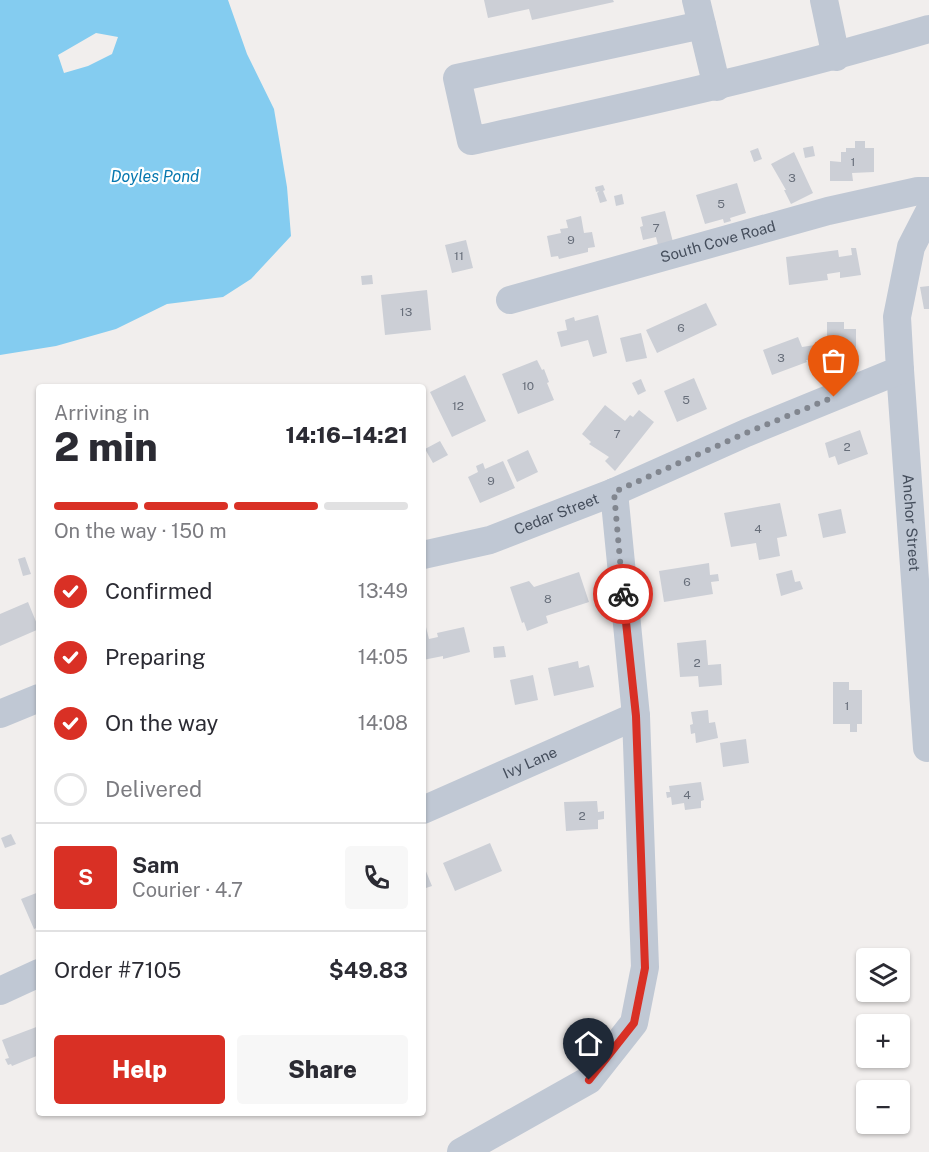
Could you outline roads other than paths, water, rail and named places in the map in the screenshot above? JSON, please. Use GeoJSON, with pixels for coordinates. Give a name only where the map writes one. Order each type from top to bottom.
{"type":"FeatureCollection","features":[{"type":"Feature","properties":{"kind":"street"},"geometry":{"type":"LineString","coordinates":[[824,0],[836,57]]}},
{"type":"Feature","properties":{"kind":"street"},"geometry":{"type":"LineString","coordinates":[[717,87],[699,13],[457,78],[471,141],[717,87],[836,57],[929,29]]}},
{"type":"Feature","properties":{"kind":"street","name":"South Cove Road"},"geometry":{"type":"LineString","coordinates":[[510,300],[828,211],[918,191],[929,191]]}},
{"type":"Feature","properties":{"kind":"street"},"geometry":{"type":"LineString","coordinates":[[900,370],[897,317],[911,247],[929,212]]}},
{"type":"Feature","properties":{"kind":"street","name":"Cedar Street"},"geometry":{"type":"LineString","coordinates":[[426,554],[490,540],[614,492],[746,433],[900,370]]}},
{"type":"Feature","properties":{"kind":"street","name":"Anchor Street"},"geometry":{"type":"LineString","coordinates":[[900,370],[927,748]]}},
{"type":"Feature","properties":{"kind":"street"},"geometry":{"type":"LineString","coordinates":[[461,1152],[589,1080],[634,1023],[645,968],[636,716],[614,492]]}},
{"type":"Feature","properties":{"kind":"street"},"geometry":{"type":"LineString","coordinates":[[0,714],[36,699]]}},
{"type":"Feature","properties":{"kind":"street","name":"Ivy Lane"},"geometry":{"type":"LineString","coordinates":[[426,809],[636,716]]}},
{"type":"Feature","properties":{"kind":"street"},"geometry":{"type":"LineString","coordinates":[[0,991],[36,974]]}},
{"type":"Feature","properties":{"kind":"water","name":"Doyles Pond"},"geometry":{"type":"Polygon","coordinates":[[[0,0],[228,0],[247,54],[274,109],[287,187],[291,236],[251,279],[223,297],[167,304],[116,329],[56,346],[0,355],[0,0]],[[96,33],[58,55],[64,73],[88,66],[112,54],[118,37],[96,33]]]}}]}
